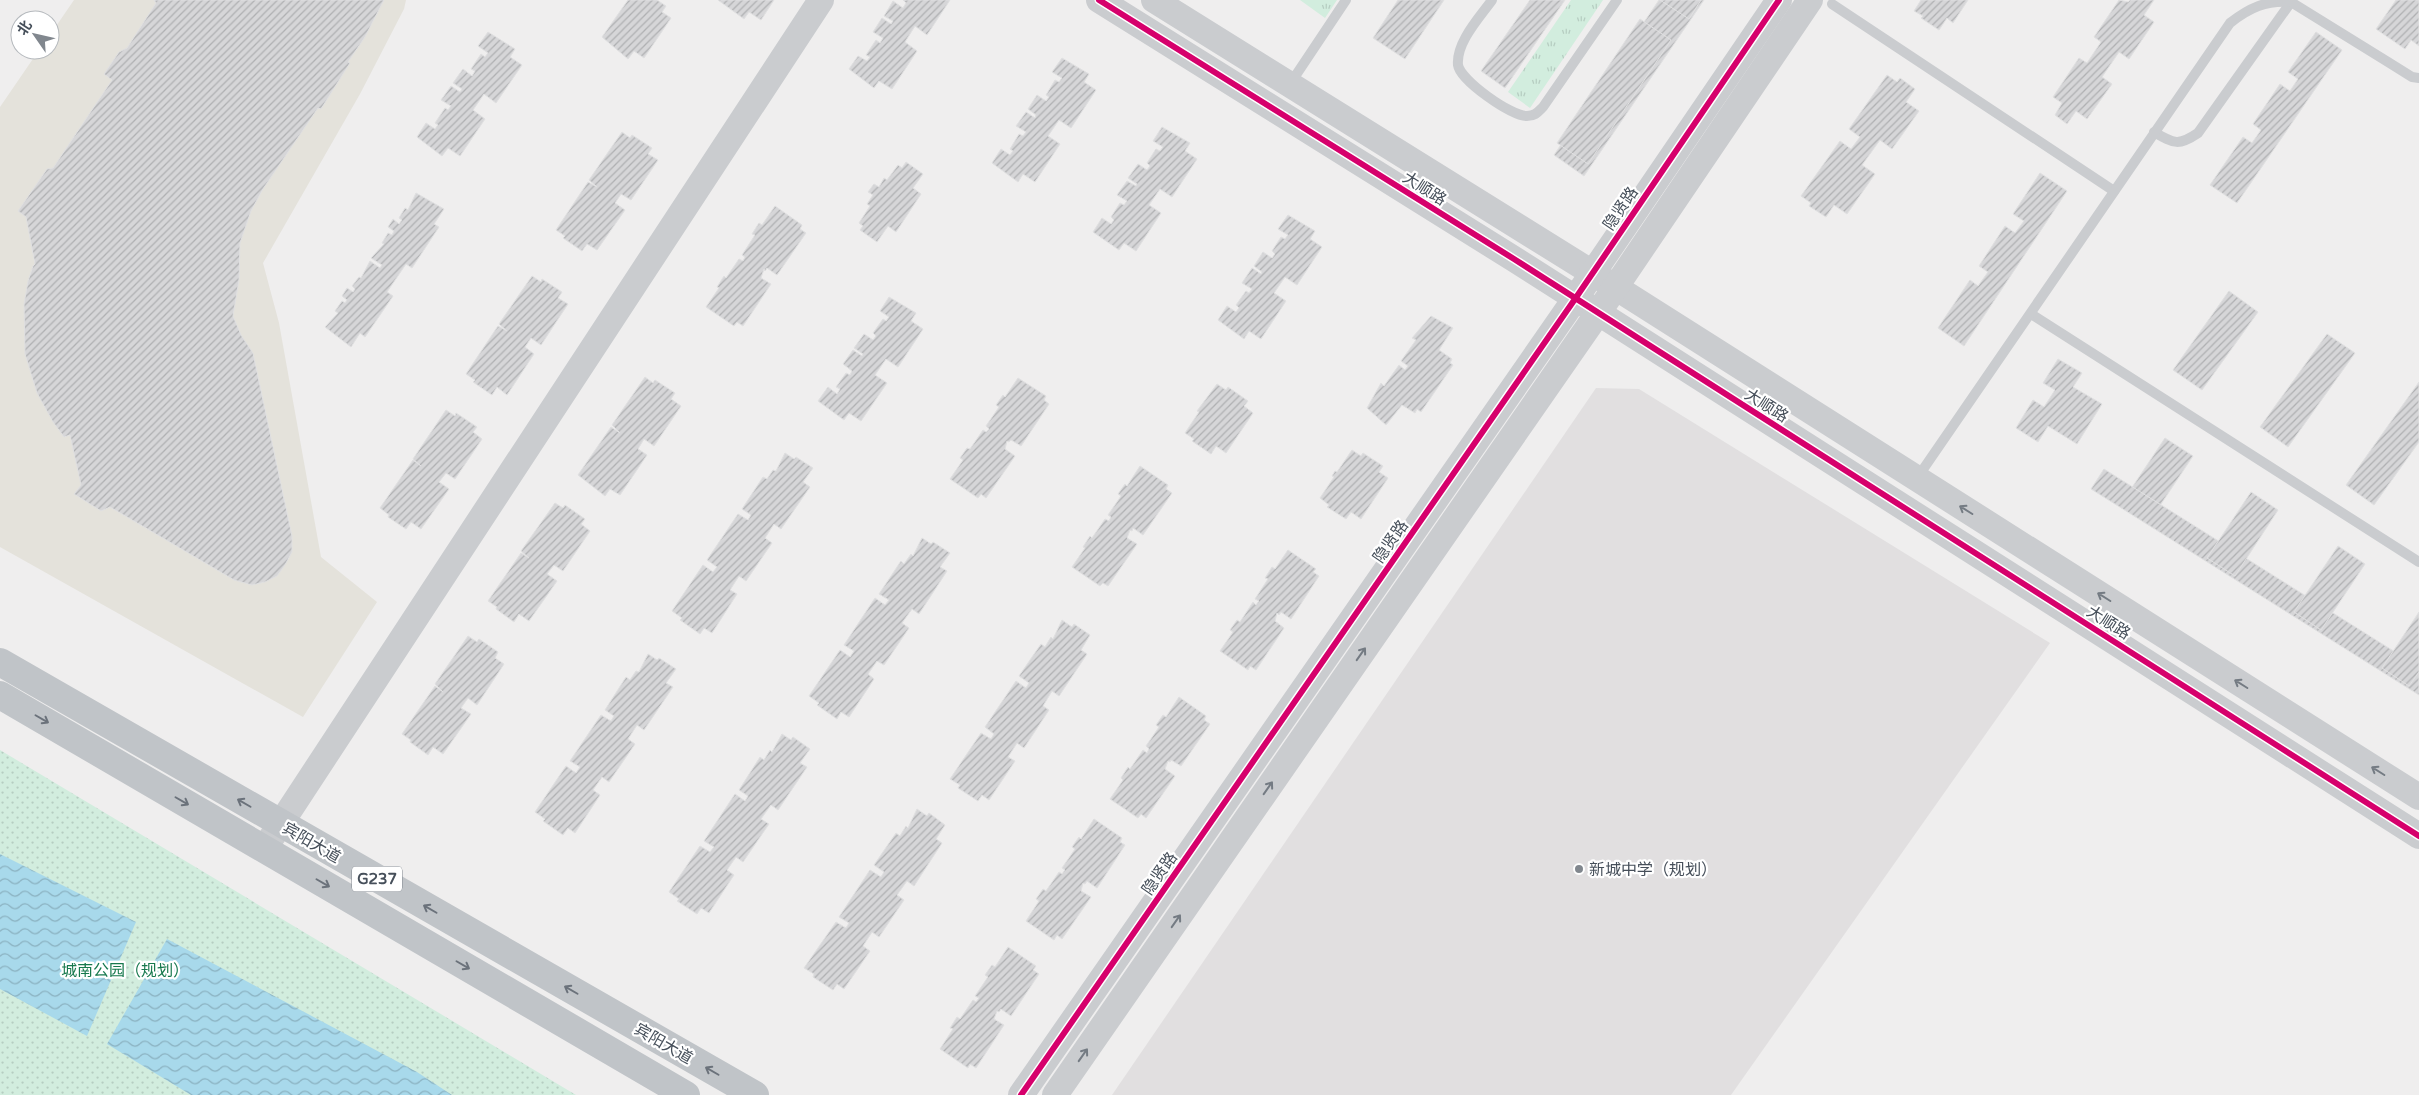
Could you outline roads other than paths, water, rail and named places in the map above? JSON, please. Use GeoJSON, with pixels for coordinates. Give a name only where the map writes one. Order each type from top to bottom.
{"type":"FeatureCollection","features":[{"type":"Feature","properties":{"kind":"highway","name":"宾阳大道"},"geometry":{"type":"LineString","coordinates":[[0,662],[755,1095]]}},
{"type":"Feature","properties":{"kind":"highway","name":"宾阳大道"},"geometry":{"type":"LineString","coordinates":[[0,695],[686,1095]]}},
{"type":"Feature","properties":{"kind":"street"},"geometry":{"type":"LineString","coordinates":[[264,849],[821,0]]}},
{"type":"Feature","properties":{"kind":"street","name":"大顺路"},"geometry":{"type":"LineString","coordinates":[[1099,0],[1575,298],[2419,836]]}},
{"type":"Feature","properties":{"kind":"street","name":"大顺路"},"geometry":{"type":"LineString","coordinates":[[1154,0],[1593,273],[2419,797]]}},
{"type":"Feature","properties":{"kind":"street","name":"隐贤路"},"geometry":{"type":"LineString","coordinates":[[1021,1095],[1593,273],[1779,0]]}},
{"type":"Feature","properties":{"kind":"street"},"geometry":{"type":"LineString","coordinates":[[1055,1095],[1615,287],[1821,2]]}},
{"type":"Feature","properties":{"kind":"lane"},"geometry":{"type":"LineString","coordinates":[[1296,75],[1346,0]]}},
{"type":"Feature","properties":{"kind":"lane"},"geometry":{"type":"LineString","coordinates":[[1492,0],[1466,38],[1458,65],[1462,75],[1472,85],[1515,113],[1525,117],[1535,116],[1543,107],[1617,0]]}},
{"type":"Feature","properties":{"kind":"lane"},"geometry":{"type":"LineString","coordinates":[[1924,468],[2230,23],[2248,9],[2266,2],[2281,0],[2291,2],[2412,77],[2419,78]]}},
{"type":"Feature","properties":{"kind":"lane"},"geometry":{"type":"LineString","coordinates":[[1821,2],[2114,191]]}},
{"type":"Feature","properties":{"kind":"lane"},"geometry":{"type":"LineString","coordinates":[[2154,132],[2169,142],[2183,143],[2198,133],[2291,2]]}},
{"type":"Feature","properties":{"kind":"lane"},"geometry":{"type":"LineString","coordinates":[[2032,314],[2419,562]]}},
{"type":"Feature","properties":{"kind":"water"},"geometry":{"type":"Polygon","coordinates":[[[0,854],[136,922],[87,1036],[0,989],[0,854]]]}},
{"type":"Feature","properties":{"kind":"water"},"geometry":{"type":"Polygon","coordinates":[[[167,939],[417,1072],[452,1095],[191,1095],[107,1044],[167,939]]]}},
{"type":"Feature","properties":{"kind":"place","name":"新城中学（规划）"},"geometry":{"type":"Point","coordinates":[1579,869]}},
{"type":"Feature","properties":{"kind":"park label","name":"城南公园（规划）"},"geometry":{"type":"Point","coordinates":[125,970]}}]}
